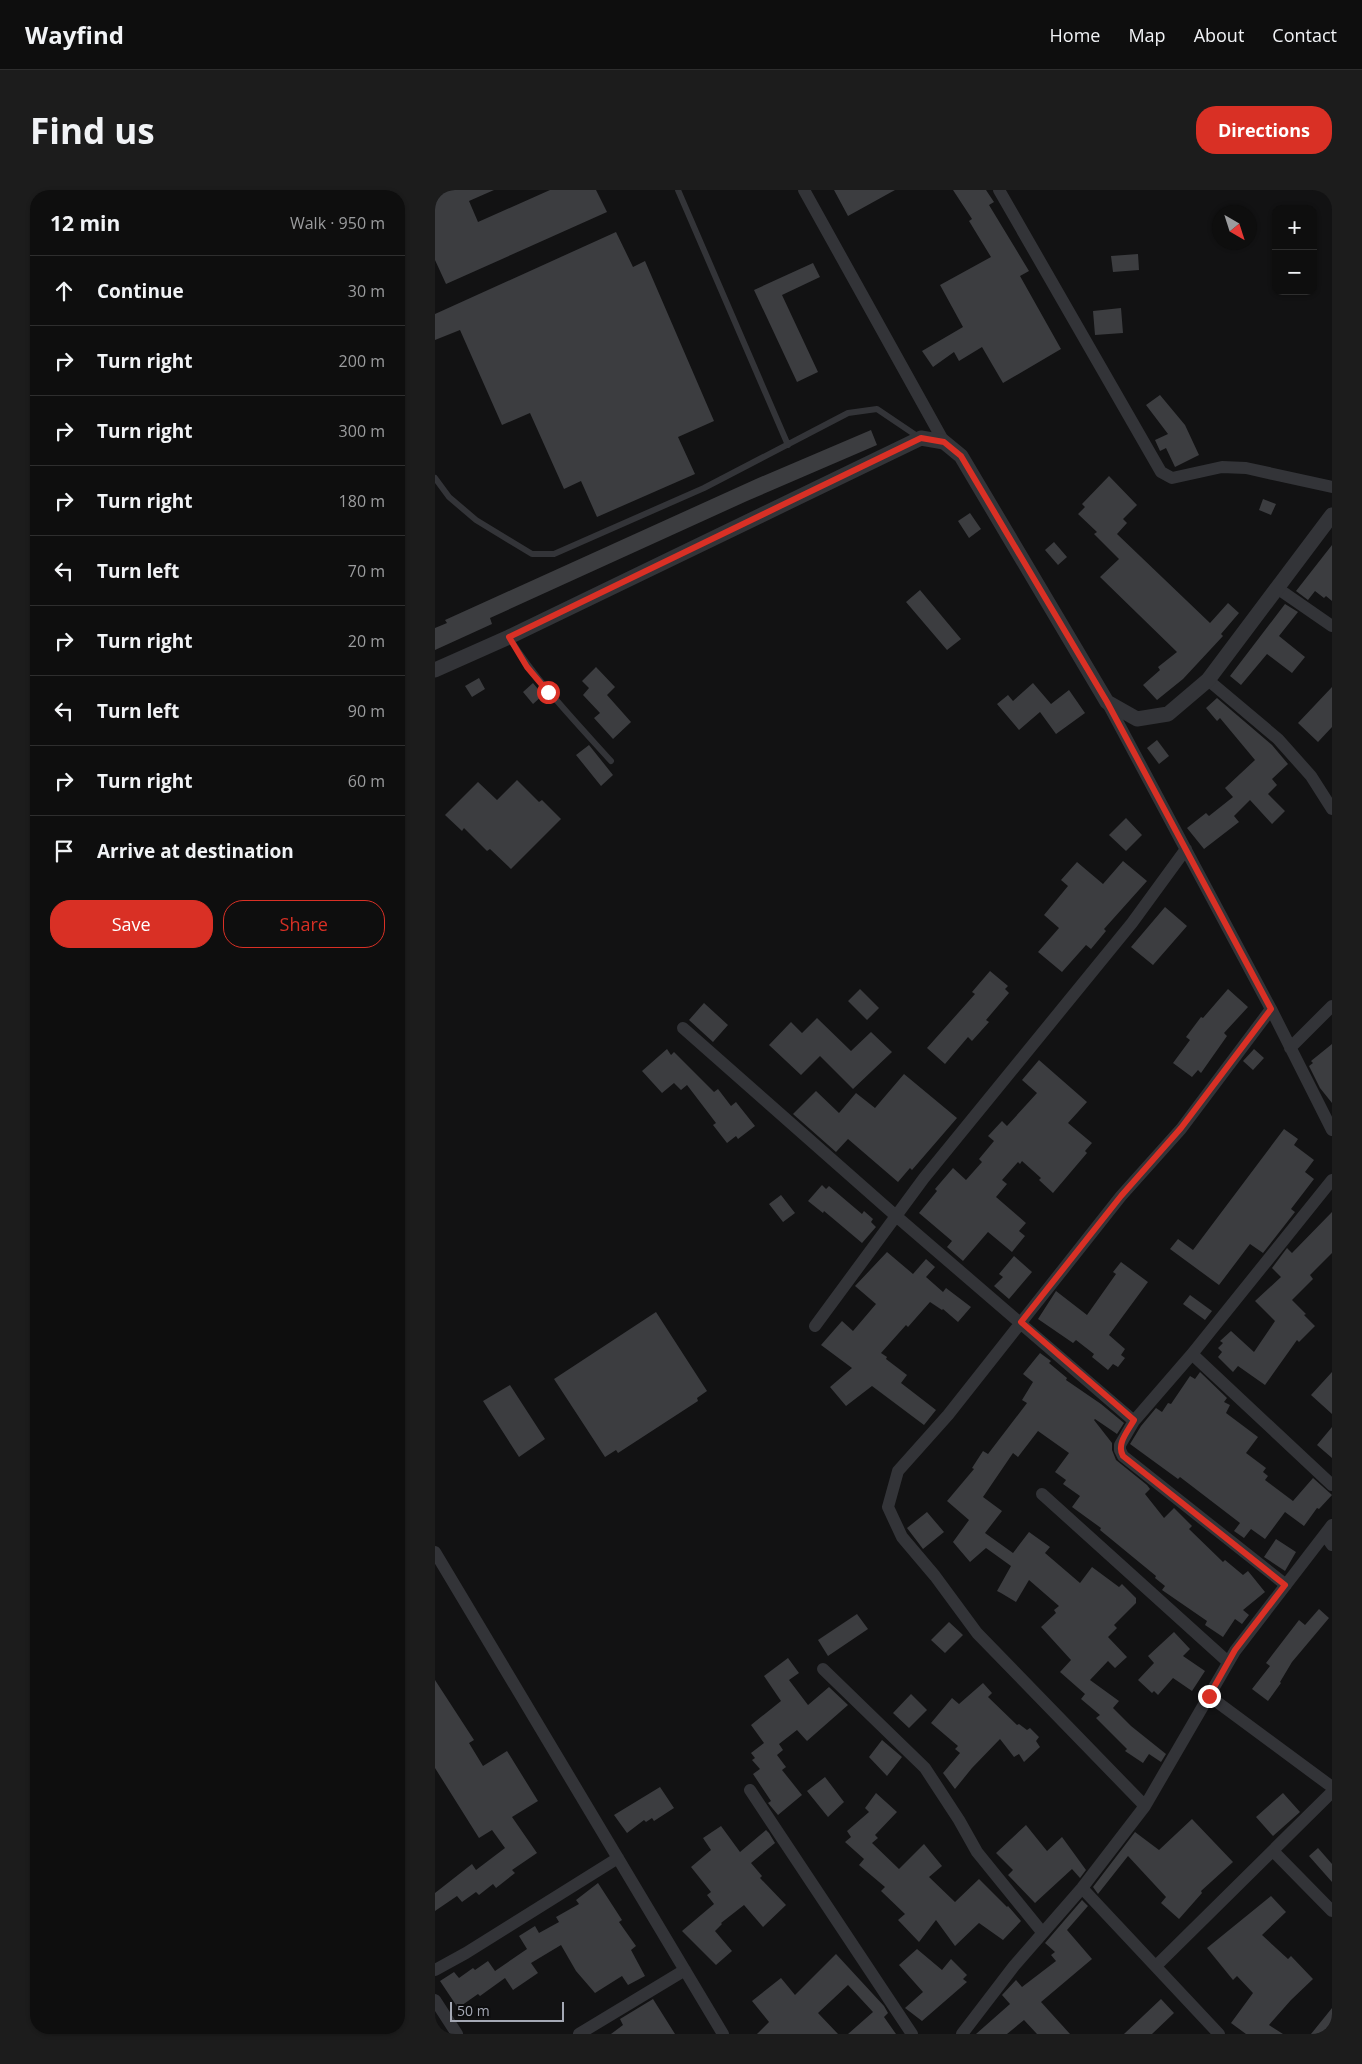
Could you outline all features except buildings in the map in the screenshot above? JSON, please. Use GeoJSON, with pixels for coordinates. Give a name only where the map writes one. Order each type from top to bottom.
{"type":"FeatureCollection","features":[{"type":"Feature","properties":{"kind":"street"},"geometry":{"type":"LineString","coordinates":[[804,190],[944,442],[961,456],[1107,702],[1271,1009],[1332,1130]]}},
{"type":"Feature","properties":{"kind":"street"},"geometry":{"type":"LineString","coordinates":[[999,190],[1161,472],[1172,478],[1222,467],[1246,468],[1332,487]]}},
{"type":"Feature","properties":{"kind":"street"},"geometry":{"type":"LineString","coordinates":[[435,670],[509,637],[921,438],[944,442]]}},
{"type":"Feature","properties":{"kind":"street"},"geometry":{"type":"LineString","coordinates":[[1107,702],[1137,719],[1168,714],[1208,680],[1332,515]]}},
{"type":"Feature","properties":{"kind":"street"},"geometry":{"type":"LineString","coordinates":[[1277,588],[1332,626]]}},
{"type":"Feature","properties":{"kind":"street"},"geometry":{"type":"LineString","coordinates":[[1208,680],[1278,739],[1311,776],[1332,810]]}},
{"type":"Feature","properties":{"kind":"street"},"geometry":{"type":"LineString","coordinates":[[815,1326],[930,1171],[1132,923],[1186,849]]}},
{"type":"Feature","properties":{"kind":"street"},"geometry":{"type":"LineString","coordinates":[[1290,1048],[1332,1006]]}},
{"type":"Feature","properties":{"kind":"street"},"geometry":{"type":"LineString","coordinates":[[1145,1806],[977,1633],[935,1576],[902,1537],[887,1507],[898,1471],[948,1415],[1121,1196],[1181,1128],[1271,1009]]}},
{"type":"Feature","properties":{"kind":"street"},"geometry":{"type":"LineString","coordinates":[[683,1028],[896,1216],[1134,1420]]}},
{"type":"Feature","properties":{"kind":"street"},"geometry":{"type":"LineString","coordinates":[[1285,1585],[1123,1456],[1120,1445],[1134,1420],[1192,1354],[1332,1180]]}},
{"type":"Feature","properties":{"kind":"street"},"geometry":{"type":"LineString","coordinates":[[1192,1354],[1332,1485]]}},
{"type":"Feature","properties":{"kind":"street"},"geometry":{"type":"LineString","coordinates":[[1042,1494],[1228,1662]]}},
{"type":"Feature","properties":{"kind":"street"},"geometry":{"type":"LineString","coordinates":[[962,2034],[1014,1966],[1082,1888],[1145,1806],[1235,1650],[1285,1585],[1330,1535]]}},
{"type":"Feature","properties":{"kind":"street"},"geometry":{"type":"LineString","coordinates":[[435,1552],[723,2034]]}},
{"type":"Feature","properties":{"kind":"street"},"geometry":{"type":"LineString","coordinates":[[823,1669],[925,1768],[959,1820],[977,1852],[1042,1932]]}},
{"type":"Feature","properties":{"kind":"street"},"geometry":{"type":"LineString","coordinates":[[1209,1696],[1332,1787]]}},
{"type":"Feature","properties":{"kind":"street"},"geometry":{"type":"LineString","coordinates":[[750,1790],[912,2034]]}},
{"type":"Feature","properties":{"kind":"street"},"geometry":{"type":"LineString","coordinates":[[1156,1966],[1332,1792]]}},
{"type":"Feature","properties":{"kind":"street"},"geometry":{"type":"LineString","coordinates":[[1273,1851],[1332,1911]]}},
{"type":"Feature","properties":{"kind":"street"},"geometry":{"type":"LineString","coordinates":[[435,1970],[466,1953],[619,1858]]}},
{"type":"Feature","properties":{"kind":"street"},"geometry":{"type":"LineString","coordinates":[[1082,1888],[1219,2034]]}},
{"type":"Feature","properties":{"kind":"street"},"geometry":{"type":"LineString","coordinates":[[579,2034],[685,1970]]}},
{"type":"Feature","properties":{"kind":"street"},"geometry":{"type":"LineString","coordinates":[[435,2000],[457,2034]]}},
{"type":"Feature","properties":{"kind":"lane"},"geometry":{"type":"LineString","coordinates":[[678,190],[788,445]]}},
{"type":"Feature","properties":{"kind":"lane"},"geometry":{"type":"LineString","coordinates":[[435,478],[449,497],[476,520],[532,554],[554,554],[703,488],[848,413],[877,410],[921,438]]}},
{"type":"Feature","properties":{"kind":"lane"},"geometry":{"type":"LineString","coordinates":[[509,637],[538,679],[611,761]]}},
{"type":"Feature","properties":{"kind":"route"},"geometry":{"type":"LineString","coordinates":[[548,692],[527,667],[509,637],[921,438],[944,442],[961,456],[1107,702],[1271,1009],[1181,1128],[1121,1196],[1021,1322],[1134,1420],[1120,1445],[1123,1456],[1285,1585],[1235,1650],[1209,1696]]}}]}
